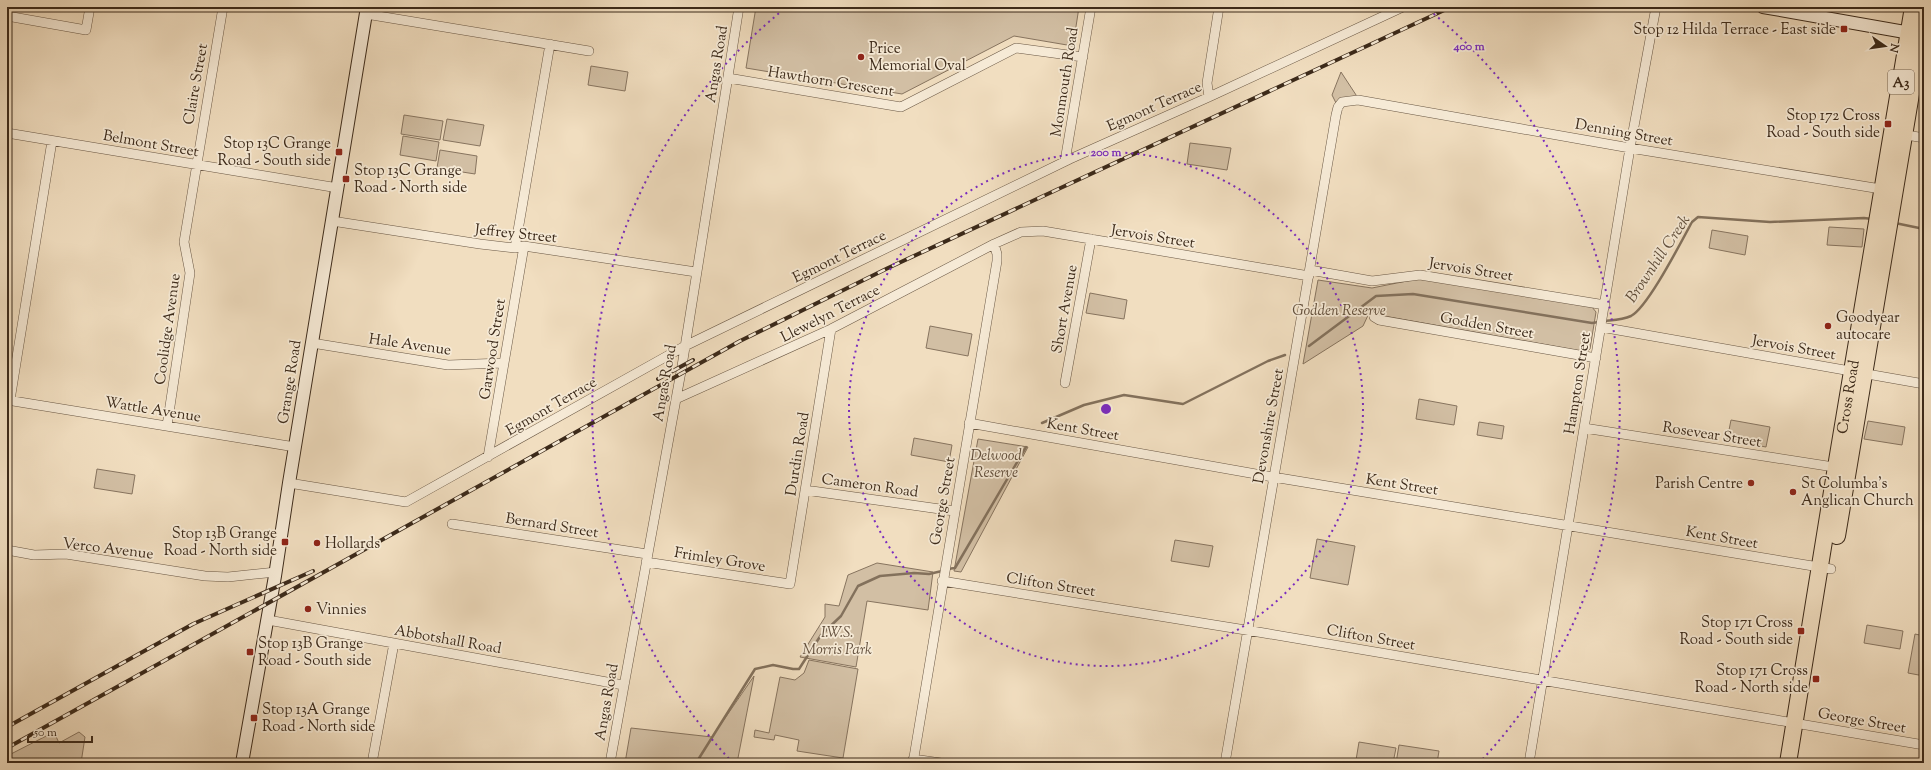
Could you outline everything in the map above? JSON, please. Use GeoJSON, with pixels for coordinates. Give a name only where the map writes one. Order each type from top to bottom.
{"type":"FeatureCollection","features":[{"type":"Feature","properties":{"kind":"highway","name":"Cross Road"},"geometry":{"type":"LineString","coordinates":[[1788,763],[1800,724],[1884,221],[1915,33],[1914,7]]}},
{"type":"Feature","properties":{"kind":"highway","name":"Cross Road"},"geometry":{"type":"LineString","coordinates":[[1915,33],[1924,16]]}},
{"type":"Feature","properties":{"kind":"highway","name":"Cross Road"},"geometry":{"type":"LineString","coordinates":[[1799,763],[1800,724]]}},
{"type":"Feature","properties":{"kind":"street"},"geometry":{"type":"LineString","coordinates":[[7,16],[86,30],[90,7]]}},
{"type":"Feature","properties":{"kind":"street","name":"Claire Street"},"geometry":{"type":"LineString","coordinates":[[196,165],[223,7]]}},
{"type":"Feature","properties":{"kind":"street","name":"Angas Road"},"geometry":{"type":"LineString","coordinates":[[610,763],[646,558],[676,400],[739,7]]}},
{"type":"Feature","properties":{"kind":"street","name":"Monmouth Road"},"geometry":{"type":"LineString","coordinates":[[1065,161],[1091,7]]}},
{"type":"Feature","properties":{"kind":"street"},"geometry":{"type":"LineString","coordinates":[[1209,97],[1207,83],[1219,7]]}},
{"type":"Feature","properties":{"kind":"street","name":"Egmont Terrace"},"geometry":{"type":"LineString","coordinates":[[289,483],[406,502],[685,346],[1065,161],[1209,97],[1403,7]]}},
{"type":"Feature","properties":{"kind":"street","name":"Hampton Street"},"geometry":{"type":"LineString","coordinates":[[1529,763],[1630,148],[1656,7]]}},
{"type":"Feature","properties":{"kind":"street"},"geometry":{"type":"LineString","coordinates":[[1768,7],[1915,33]]}},
{"type":"Feature","properties":{"kind":"street"},"geometry":{"type":"LineString","coordinates":[[367,11],[589,51]]}},
{"type":"Feature","properties":{"kind":"street","name":"Grange Road"},"geometry":{"type":"LineString","coordinates":[[242,763],[276,572],[289,483],[367,11]]}},
{"type":"Feature","properties":{"kind":"street","name":"Garwood Street"},"geometry":{"type":"LineString","coordinates":[[488,457],[504,363],[519,247],[550,44]]}},
{"type":"Feature","properties":{"kind":"street","name":"Hawthorn Crescent"},"geometry":{"type":"LineString","coordinates":[[728,78],[901,107],[1016,48],[1083,57]]}},
{"type":"Feature","properties":{"kind":"street","name":"Denning Street"},"geometry":{"type":"LineString","coordinates":[[1348,100],[1358,100],[1630,148],[1889,190]]}},
{"type":"Feature","properties":{"kind":"street","name":"Devonshire Street"},"geometry":{"type":"LineString","coordinates":[[1225,763],[1336,115],[1338,107],[1342,102],[1348,100]]}},
{"type":"Feature","properties":{"kind":"street","name":"Belmont Street"},"geometry":{"type":"LineString","coordinates":[[7,133],[338,188]]}},
{"type":"Feature","properties":{"kind":"street"},"geometry":{"type":"LineString","coordinates":[[1898,133],[1924,138]]}},
{"type":"Feature","properties":{"kind":"street"},"geometry":{"type":"LineString","coordinates":[[8,400],[52,141]]}},
{"type":"Feature","properties":{"kind":"street","name":"Coolidge Avenue"},"geometry":{"type":"LineString","coordinates":[[166,426],[189,288],[190,273],[184,242],[196,165]]}},
{"type":"Feature","properties":{"kind":"street","name":"Jeffrey Street"},"geometry":{"type":"LineString","coordinates":[[332,221],[480,244],[519,247],[696,272]]}},
{"type":"Feature","properties":{"kind":"street","name":"Jervois Street"},"geometry":{"type":"LineString","coordinates":[[994,244],[1021,232],[1034,230],[1309,273],[1372,281],[1420,275],[1605,305]]}},
{"type":"Feature","properties":{"kind":"street","name":"Short Avenue"},"geometry":{"type":"LineString","coordinates":[[1065,383],[1091,239]]}},
{"type":"Feature","properties":{"kind":"street","name":"Llewelyn Terrace"},"geometry":{"type":"LineString","coordinates":[[676,400],[831,329],[994,244]]}},
{"type":"Feature","properties":{"kind":"street","name":"George Street"},"geometry":{"type":"LineString","coordinates":[[913,761],[945,562],[997,261],[997,254],[994,244]]}},
{"type":"Feature","properties":{"kind":"street","name":"Godden Street"},"geometry":{"type":"LineString","coordinates":[[1374,317],[1379,320],[1596,358]]}},
{"type":"Feature","properties":{"kind":"street","name":"Jervois Street"},"geometry":{"type":"LineString","coordinates":[[1601,324],[1924,384]]}},
{"type":"Feature","properties":{"kind":"street","name":"Durdin Road"},"geometry":{"type":"LineString","coordinates":[[790,584],[831,329]]}},
{"type":"Feature","properties":{"kind":"street","name":"Hale Avenue"},"geometry":{"type":"LineString","coordinates":[[312,343],[448,365],[504,363]]}},
{"type":"Feature","properties":{"kind":"street","name":"Wattle Avenue"},"geometry":{"type":"LineString","coordinates":[[8,400],[295,447]]}},
{"type":"Feature","properties":{"kind":"street","name":"Kent Street"},"geometry":{"type":"LineString","coordinates":[[969,423],[1273,477],[1826,568]]}},
{"type":"Feature","properties":{"kind":"street","name":"Rosevear Street"},"geometry":{"type":"LineString","coordinates":[[1584,428],[1842,468]]}},
{"type":"Feature","properties":{"kind":"street","name":"Cameron Road"},"geometry":{"type":"LineString","coordinates":[[805,490],[954,511]]}},
{"type":"Feature","properties":{"kind":"street","name":"Bernard Street"},"geometry":{"type":"LineString","coordinates":[[452,524],[646,558]]}},
{"type":"Feature","properties":{"kind":"street","name":"Verco Avenue"},"geometry":{"type":"LineString","coordinates":[[7,550],[34,555],[66,554],[205,576],[228,577],[276,572]]}},
{"type":"Feature","properties":{"kind":"street","name":"Frimley Grove"},"geometry":{"type":"LineString","coordinates":[[646,558],[790,584]]}},
{"type":"Feature","properties":{"kind":"street","name":"Clifton Street"},"geometry":{"type":"LineString","coordinates":[[942,580],[1248,630],[1800,724]]}},
{"type":"Feature","properties":{"kind":"street","name":"Abbotshall Road"},"geometry":{"type":"LineString","coordinates":[[268,620],[623,685]]}},
{"type":"Feature","properties":{"kind":"street"},"geometry":{"type":"LineString","coordinates":[[372,763],[394,643]]}},
{"type":"Feature","properties":{"kind":"street","name":"George Street"},"geometry":{"type":"LineString","coordinates":[[1800,724],[1924,745]]}},
{"type":"Feature","properties":{"kind":"street"},"geometry":{"type":"LineString","coordinates":[[913,761],[940,763]]}},
{"type":"Feature","properties":{"kind":"green space","name":"Price Memorial Oval"},"geometry":{"type":"Polygon","coordinates":[[[756,7],[1079,7],[1073,46],[1014,36],[902,94],[746,68],[756,7]]]}},
{"type":"Feature","properties":{"kind":"green space"},"geometry":{"type":"Polygon","coordinates":[[[591,66],[628,72],[625,91],[588,85],[591,66]]]}},
{"type":"Feature","properties":{"kind":"green space"},"geometry":{"type":"Polygon","coordinates":[[[1341,72],[1360,101],[1338,107],[1332,95],[1341,72]]]}},
{"type":"Feature","properties":{"kind":"green space"},"geometry":{"type":"Polygon","coordinates":[[[404,115],[443,121],[440,140],[401,134],[404,115]]]}},
{"type":"Feature","properties":{"kind":"green space"},"geometry":{"type":"Polygon","coordinates":[[[447,119],[484,125],[480,146],[443,140],[447,119]]]}},
{"type":"Feature","properties":{"kind":"green space"},"geometry":{"type":"Polygon","coordinates":[[[403,136],[439,142],[436,161],[400,155],[403,136]]]}},
{"type":"Feature","properties":{"kind":"green space"},"geometry":{"type":"Polygon","coordinates":[[[1190,143],[1231,148],[1227,170],[1187,164],[1190,143]]]}},
{"type":"Feature","properties":{"kind":"green space"},"geometry":{"type":"Polygon","coordinates":[[[440,150],[477,156],[475,174],[437,168],[440,150]]]}},
{"type":"Feature","properties":{"kind":"green space"},"geometry":{"type":"Polygon","coordinates":[[[1829,227],[1864,229],[1862,247],[1827,245],[1829,227]]]}},
{"type":"Feature","properties":{"kind":"green space"},"geometry":{"type":"Polygon","coordinates":[[[1712,230],[1748,236],[1745,255],[1709,248],[1712,230]]]}},
{"type":"Feature","properties":{"kind":"green space","name":"Godden Reserve"},"geometry":{"type":"Polygon","coordinates":[[[1422,278],[1592,307],[1596,312],[1590,349],[1586,352],[1384,316],[1380,310],[1370,311],[1363,326],[1303,364],[1318,280],[1372,288],[1422,278]]]}},
{"type":"Feature","properties":{"kind":"green space"},"geometry":{"type":"Polygon","coordinates":[[[1090,293],[1127,300],[1124,319],[1086,313],[1090,293]]]}},
{"type":"Feature","properties":{"kind":"green space"},"geometry":{"type":"Polygon","coordinates":[[[930,326],[972,334],[968,356],[926,348],[930,326]]]}},
{"type":"Feature","properties":{"kind":"green space"},"geometry":{"type":"Polygon","coordinates":[[[1419,399],[1457,406],[1454,425],[1416,419],[1419,399]]]}},
{"type":"Feature","properties":{"kind":"green space"},"geometry":{"type":"Polygon","coordinates":[[[1731,420],[1770,427],[1766,447],[1727,440],[1731,420]]]}},
{"type":"Feature","properties":{"kind":"green space"},"geometry":{"type":"Polygon","coordinates":[[[1868,421],[1905,427],[1902,445],[1864,439],[1868,421]]]}},
{"type":"Feature","properties":{"kind":"green space"},"geometry":{"type":"Polygon","coordinates":[[[1479,422],[1504,426],[1502,439],[1477,435],[1479,422]]]}},
{"type":"Feature","properties":{"kind":"green space"},"geometry":{"type":"Polygon","coordinates":[[[914,438],[952,445],[949,462],[911,455],[914,438]]]}},
{"type":"Feature","properties":{"kind":"green space","name":"Delwood Reserve"},"geometry":{"type":"Polygon","coordinates":[[[978,439],[1028,447],[961,572],[954,571],[978,439]]]}},
{"type":"Feature","properties":{"kind":"green space"},"geometry":{"type":"Polygon","coordinates":[[[97,469],[135,475],[132,494],[94,488],[97,469]]]}},
{"type":"Feature","properties":{"kind":"green space"},"geometry":{"type":"Polygon","coordinates":[[[1317,539],[1355,546],[1348,585],[1310,578],[1317,539]]]}},
{"type":"Feature","properties":{"kind":"green space"},"geometry":{"type":"Polygon","coordinates":[[[1175,540],[1213,546],[1209,567],[1171,561],[1175,540]]]}},
{"type":"Feature","properties":{"kind":"green space","name":"I.W.S. Morris Park"},"geometry":{"type":"Polygon","coordinates":[[[877,563],[933,572],[928,610],[867,601],[856,667],[800,657],[825,617],[825,604],[839,606],[848,575],[877,563]]]}},
{"type":"Feature","properties":{"kind":"green space"},"geometry":{"type":"Polygon","coordinates":[[[1867,625],[1903,631],[1900,649],[1864,643],[1867,625]]]}},
{"type":"Feature","properties":{"kind":"green space"},"geometry":{"type":"Polygon","coordinates":[[[1915,634],[1924,636],[1924,676],[1908,673],[1915,634]]]}},
{"type":"Feature","properties":{"kind":"green space"},"geometry":{"type":"Polygon","coordinates":[[[809,660],[858,669],[843,758],[797,751],[799,740],[775,735],[774,740],[754,737],[755,730],[769,733],[780,677],[795,680],[804,673],[809,660]]]}},
{"type":"Feature","properties":{"kind":"green space"},"geometry":{"type":"Polygon","coordinates":[[[754,676],[737,763],[625,763],[631,728],[712,737],[754,676]]]}},
{"type":"Feature","properties":{"kind":"green space"},"geometry":{"type":"Polygon","coordinates":[[[54,732],[59,743],[79,732],[85,737],[81,763],[7,763],[7,756],[54,732]]]}},
{"type":"Feature","properties":{"kind":"green space"},"geometry":{"type":"Polygon","coordinates":[[[1359,742],[1396,748],[1393,763],[1374,763],[1356,760],[1359,742]]]}},
{"type":"Feature","properties":{"kind":"green space"},"geometry":{"type":"Polygon","coordinates":[[[1399,745],[1439,751],[1437,763],[1396,763],[1399,745]]]}},
{"type":"Feature","properties":{"kind":"waterway","name":"Brownhill Creek"},"geometry":{"type":"LineString","coordinates":[[1604,321],[1618,320],[1628,317],[1638,310],[1655,288],[1692,222],[1698,217],[1770,222],[1864,218],[1872,219]]}},
{"type":"Feature","properties":{"kind":"waterway","name":"Brownhill Creek"},"geometry":{"type":"LineString","coordinates":[[1895,223],[1924,229]]}},
{"type":"Feature","properties":{"kind":"waterway","name":"Brownhill Creek"},"geometry":{"type":"LineString","coordinates":[[1309,346],[1376,296],[1413,294],[1592,323],[1599,322]]}},
{"type":"Feature","properties":{"kind":"waterway","name":"Brownhill Creek"},"geometry":{"type":"LineString","coordinates":[[1042,423],[1084,405],[1124,395],[1183,404],[1268,361],[1285,355]]}},
{"type":"Feature","properties":{"kind":"waterway","name":"Brownhill Creek"},"geometry":{"type":"LineString","coordinates":[[947,569],[955,568],[1026,447]]}},
{"type":"Feature","properties":{"kind":"waterway","name":"Brownhill Creek"},"geometry":{"type":"LineString","coordinates":[[696,763],[755,669],[773,665],[799,669],[821,635],[841,616],[858,586],[880,576],[914,573],[929,574],[942,571]]}},
{"type":"Feature","properties":{"kind":"railway"},"geometry":{"type":"LineString","coordinates":[[7,748],[740,341],[888,268],[1451,7]]}},
{"type":"Feature","properties":{"kind":"railway"},"geometry":{"type":"LineString","coordinates":[[658,379],[693,360]]}},
{"type":"Feature","properties":{"kind":"railway"},"geometry":{"type":"LineString","coordinates":[[7,727],[193,624],[313,571]]}},
{"type":"Feature","properties":{"kind":"place","name":"Stop 12 Hilda Terrace - East side"},"geometry":{"type":"Point","coordinates":[1844,29]}},
{"type":"Feature","properties":{"kind":"place","name":"Price Memorial Oval"},"geometry":{"type":"Point","coordinates":[861,57]}},
{"type":"Feature","properties":{"kind":"place","name":"Stop 172 Cross Road - South side"},"geometry":{"type":"Point","coordinates":[1888,124]}},
{"type":"Feature","properties":{"kind":"place","name":"Stop 13C Grange Road - South side"},"geometry":{"type":"Point","coordinates":[339,152]}},
{"type":"Feature","properties":{"kind":"place","name":"Stop 13C Grange Road - North side"},"geometry":{"type":"Point","coordinates":[346,179]}},
{"type":"Feature","properties":{"kind":"place","name":"Goodyear autocare"},"geometry":{"type":"Point","coordinates":[1828,326]}},
{"type":"Feature","properties":{"kind":"place","name":"Parish Centre"},"geometry":{"type":"Point","coordinates":[1751,483]}},
{"type":"Feature","properties":{"kind":"place","name":"St Columba's Anglican Church"},"geometry":{"type":"Point","coordinates":[1793,492]}},
{"type":"Feature","properties":{"kind":"place","name":"Stop 13B Grange Road - North side"},"geometry":{"type":"Point","coordinates":[285,542]}},
{"type":"Feature","properties":{"kind":"place","name":"Hollards"},"geometry":{"type":"Point","coordinates":[317,543]}},
{"type":"Feature","properties":{"kind":"place","name":"Vinnies"},"geometry":{"type":"Point","coordinates":[308,609]}},
{"type":"Feature","properties":{"kind":"place","name":"Stop 171 Cross Road - South side"},"geometry":{"type":"Point","coordinates":[1801,631]}},
{"type":"Feature","properties":{"kind":"place","name":"Stop 13B Grange Road - South side"},"geometry":{"type":"Point","coordinates":[250,652]}},
{"type":"Feature","properties":{"kind":"place","name":"Stop 171 Cross Road - North side"},"geometry":{"type":"Point","coordinates":[1816,679]}},
{"type":"Feature","properties":{"kind":"place","name":"Stop 13A Grange Road - North side"},"geometry":{"type":"Point","coordinates":[254,718]}}]}
